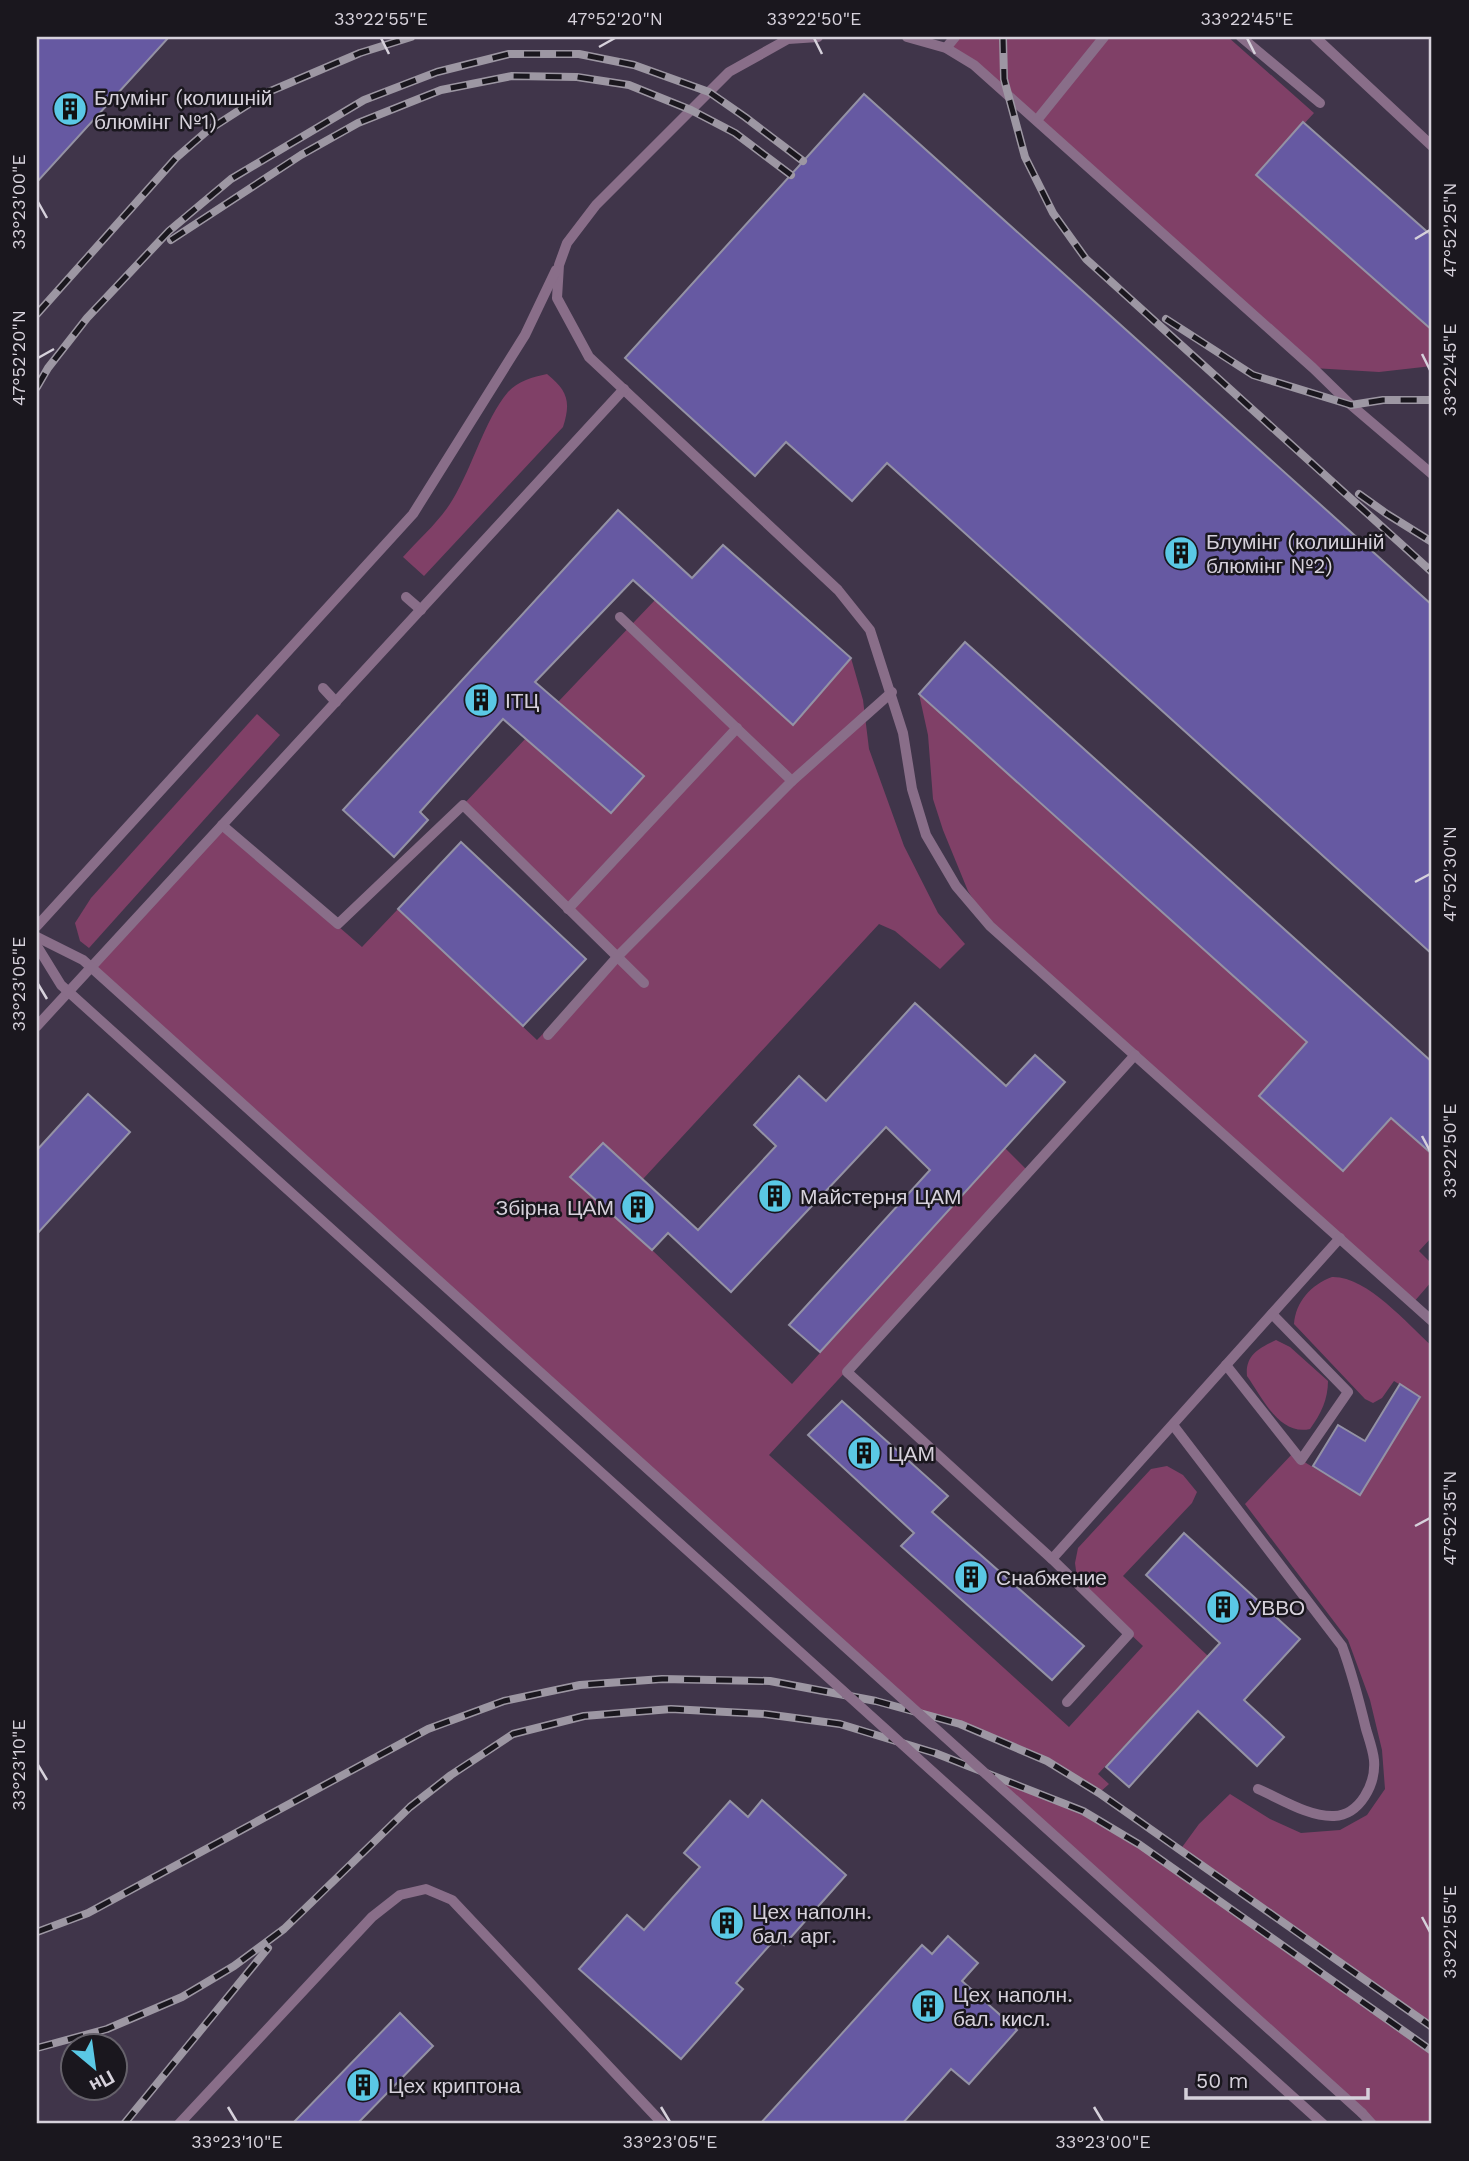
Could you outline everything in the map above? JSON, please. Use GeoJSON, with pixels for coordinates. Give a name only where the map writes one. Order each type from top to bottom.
{"type":"FeatureCollection","features":[{"type":"Feature","properties":{"kind":"lane"},"geometry":{"type":"LineString","coordinates":[[37,926],[413,514],[525,335],[567,243],[596,205],[730,72],[787,38],[818,37]]}},
{"type":"Feature","properties":{"kind":"lane"},"geometry":{"type":"LineString","coordinates":[[907,37],[946,48],[974,65],[1351,405],[1432,474]]}},
{"type":"Feature","properties":{"kind":"lane"},"geometry":{"type":"LineString","coordinates":[[946,48],[955,37]]}},
{"type":"Feature","properties":{"kind":"lane"},"geometry":{"type":"LineString","coordinates":[[1037,120],[1104,37]]}},
{"type":"Feature","properties":{"kind":"lane"},"geometry":{"type":"LineString","coordinates":[[1241,37],[1321,103]]}},
{"type":"Feature","properties":{"kind":"lane"},"geometry":{"type":"LineString","coordinates":[[1251,45],[1261,37]]}},
{"type":"Feature","properties":{"kind":"lane"},"geometry":{"type":"LineString","coordinates":[[1315,37],[1432,146]]}},
{"type":"Feature","properties":{"kind":"lane"},"geometry":{"type":"LineString","coordinates":[[559,265],[557,298],[589,356],[838,590],[870,630],[904,733],[912,789],[926,835],[956,886],[990,926],[1432,1321]]}},
{"type":"Feature","properties":{"kind":"lane"},"geometry":{"type":"LineString","coordinates":[[37,1026],[624,389]]}},
{"type":"Feature","properties":{"kind":"lane"},"geometry":{"type":"LineString","coordinates":[[406,597],[421,610]]}},
{"type":"Feature","properties":{"kind":"lane"},"geometry":{"type":"LineString","coordinates":[[620,617],[792,781]]}},
{"type":"Feature","properties":{"kind":"lane"},"geometry":{"type":"LineString","coordinates":[[323,688],[336,702]]}},
{"type":"Feature","properties":{"kind":"lane"},"geometry":{"type":"LineString","coordinates":[[548,1035],[618,956],[792,781],[891,692]]}},
{"type":"Feature","properties":{"kind":"lane"},"geometry":{"type":"LineString","coordinates":[[568,909],[737,728]]}},
{"type":"Feature","properties":{"kind":"lane"},"geometry":{"type":"LineString","coordinates":[[222,825],[338,924],[463,805],[644,984]]}},
{"type":"Feature","properties":{"kind":"lane"},"geometry":{"type":"LineString","coordinates":[[37,937],[83,960],[1372,2124]]}},
{"type":"Feature","properties":{"kind":"lane"},"geometry":{"type":"LineString","coordinates":[[37,946],[61,985],[1323,2124]]}},
{"type":"Feature","properties":{"kind":"lane"},"geometry":{"type":"LineString","coordinates":[[1067,1702],[1129,1634],[1052,1559],[847,1372],[1135,1055]]}},
{"type":"Feature","properties":{"kind":"lane"},"geometry":{"type":"LineString","coordinates":[[1052,1559],[1340,1238]]}},
{"type":"Feature","properties":{"kind":"lane"},"geometry":{"type":"LineString","coordinates":[[1226,1365],[1301,1460],[1349,1392],[1272,1314]]}},
{"type":"Feature","properties":{"kind":"lane"},"geometry":{"type":"LineString","coordinates":[[1173,1425],[1342,1646],[1352,1673],[1374,1760],[1374,1776],[1368,1791],[1346,1814],[1332,1816],[1314,1813],[1258,1789]]}},
{"type":"Feature","properties":{"kind":"lane"},"geometry":{"type":"LineString","coordinates":[[179,2124],[372,1917],[400,1895],[426,1889],[452,1900],[663,2124]]}},
{"type":"Feature","properties":{"kind":"shaded area"},"geometry":{"type":"Polygon","coordinates":[[[37,37],[1432,37],[1432,2124],[37,2124],[37,37]]]}},
{"type":"Feature","properties":{"kind":"shaded area"},"geometry":{"type":"Polygon","coordinates":[[[955,37],[1228,37],[1314,113],[1257,175],[1432,330],[1432,366],[1379,372],[1313,368],[1037,120],[946,48],[955,37]]]}},
{"type":"Feature","properties":{"kind":"shaded area"},"geometry":{"type":"Polygon","coordinates":[[[547,374],[566,398],[567,411],[563,427],[424,576],[403,557],[448,507],[492,416],[508,392],[521,382],[547,374]]]}},
{"type":"Feature","properties":{"kind":"shaded area"},"geometry":{"type":"Polygon","coordinates":[[[655,600],[793,725],[851,658],[863,700],[869,749],[904,846],[938,913],[965,944],[940,969],[895,931],[879,924],[643,1179],[603,1143],[570,1177],[652,1250],[792,1384],[1005,1148],[1029,1172],[769,1455],[1069,1727],[1143,1646],[1078,1585],[1075,1563],[1078,1548],[1151,1469],[1167,1466],[1183,1475],[1197,1492],[1192,1503],[1123,1576],[1208,1656],[1098,1774],[1109,1784],[1099,1793],[1012,1746],[919,1713],[92,968],[222,825],[362,947],[398,909],[537,1040],[618,956],[463,805],[526,738],[612,813],[643,776],[558,702],[655,600]]]}},
{"type":"Feature","properties":{"kind":"shaded area"},"geometry":{"type":"Polygon","coordinates":[[[919,694],[1307,1042],[1259,1096],[1343,1171],[1391,1118],[1432,1154],[1432,1237],[1419,1251],[1432,1264],[1432,1281],[1413,1303],[990,926],[968,891],[933,799],[928,735],[919,694]]]}},
{"type":"Feature","properties":{"kind":"shaded area"},"geometry":{"type":"Polygon","coordinates":[[[257,714],[280,735],[89,948],[80,941],[75,923],[91,898],[257,714]]]}},
{"type":"Feature","properties":{"kind":"shaded area"},"geometry":{"type":"Polygon","coordinates":[[[1332,1277],[1359,1284],[1399,1314],[1432,1346],[1432,2026],[1180,1850],[1199,1824],[1230,1794],[1270,1819],[1301,1833],[1340,1830],[1367,1815],[1385,1789],[1382,1750],[1370,1700],[1348,1640],[1245,1504],[1294,1452],[1301,1460],[1360,1495],[1420,1397],[1394,1381],[1382,1398],[1373,1403],[1365,1399],[1294,1324],[1301,1301],[1317,1284],[1332,1277]]]}},
{"type":"Feature","properties":{"kind":"shaded area"},"geometry":{"type":"Polygon","coordinates":[[[1276,1340],[1290,1347],[1328,1381],[1323,1406],[1310,1429],[1299,1430],[1280,1421],[1247,1376],[1248,1363],[1254,1353],[1276,1340]]]}},
{"type":"Feature","properties":{"kind":"shaded area"},"geometry":{"type":"Polygon","coordinates":[[[986,1774],[1083,1811],[1140,1845],[1432,2051],[1432,2124],[1375,2124],[986,1774]]]}},
{"type":"Feature","properties":{"kind":"building","name":"Блумінг (колишній блюмінг №1)"},"geometry":{"type":"Polygon","coordinates":[[[37,37],[169,37],[37,182],[37,37]]]}},
{"type":"Feature","properties":{"kind":"building","name":"Блумінг (колишній блюмінг №2)"},"geometry":{"type":"Polygon","coordinates":[[[864,94],[1432,605],[1432,954],[887,463],[852,501],[786,442],[755,476],[625,358],[864,94]]]}},
{"type":"Feature","properties":{"kind":"building"},"geometry":{"type":"Polygon","coordinates":[[[1303,122],[1432,236],[1432,330],[1256,175],[1303,122]]]}},
{"type":"Feature","properties":{"kind":"building"},"geometry":{"type":"Polygon","coordinates":[[[618,510],[692,578],[723,545],[851,658],[793,725],[633,580],[535,682],[644,776],[611,813],[503,719],[420,812],[428,820],[394,857],[343,810],[618,510]]]}},
{"type":"Feature","properties":{"kind":"building"},"geometry":{"type":"Polygon","coordinates":[[[965,642],[1432,1062],[1432,1154],[1391,1118],[1343,1171],[1259,1096],[1307,1042],[919,694],[965,642]]]}},
{"type":"Feature","properties":{"kind":"building"},"geometry":{"type":"Polygon","coordinates":[[[461,842],[586,959],[523,1026],[398,909],[461,842]]]}},
{"type":"Feature","properties":{"kind":"building"},"geometry":{"type":"Polygon","coordinates":[[[915,1003],[1006,1086],[1035,1055],[1065,1082],[820,1352],[789,1325],[930,1170],[886,1127],[731,1292],[668,1233],[652,1250],[570,1177],[603,1143],[698,1230],[776,1146],[754,1125],[799,1076],[826,1101],[915,1003]]]}},
{"type":"Feature","properties":{"kind":"building"},"geometry":{"type":"Polygon","coordinates":[[[88,1094],[130,1132],[37,1234],[37,1150],[88,1094]]]}},
{"type":"Feature","properties":{"kind":"building"},"geometry":{"type":"Polygon","coordinates":[[[1400,1384],[1420,1397],[1360,1495],[1313,1466],[1338,1425],[1365,1441],[1400,1384]]]}},
{"type":"Feature","properties":{"kind":"building"},"geometry":{"type":"Polygon","coordinates":[[[842,1401],[948,1496],[932,1512],[1084,1646],[1052,1680],[901,1546],[914,1533],[808,1435],[842,1401]]]}},
{"type":"Feature","properties":{"kind":"building"},"geometry":{"type":"Polygon","coordinates":[[[1184,1533],[1300,1639],[1244,1700],[1284,1737],[1257,1766],[1198,1711],[1129,1787],[1106,1767],[1220,1643],[1146,1575],[1184,1533]]]}},
{"type":"Feature","properties":{"kind":"building","name":"Цех наполн. бал. арг."},"geometry":{"type":"Polygon","coordinates":[[[762,1800],[846,1875],[784,1945],[776,1938],[736,1983],[743,1989],[681,2059],[579,1969],[627,1915],[644,1930],[700,1867],[684,1853],[730,1801],[748,1817],[762,1800]]]}},
{"type":"Feature","properties":{"kind":"building","name":"Цех наполн. бал. кисл."},"geometry":{"type":"Polygon","coordinates":[[[948,1936],[978,1963],[962,1981],[1017,2030],[969,2084],[951,2069],[902,2124],[760,2124],[922,1945],[932,1954],[948,1936]]]}},
{"type":"Feature","properties":{"kind":"building","name":"Цех криптона"},"geometry":{"type":"Polygon","coordinates":[[[400,2013],[433,2046],[357,2124],[292,2124],[400,2013]]]}},
{"type":"Feature","properties":{"kind":"railway"},"geometry":{"type":"LineString","coordinates":[[37,314],[176,158],[207,131],[266,93],[360,53],[411,37]]}},
{"type":"Feature","properties":{"kind":"railway"},"geometry":{"type":"LineString","coordinates":[[1003,37],[1004,79],[1025,157],[1053,213],[1086,259],[1432,572]]}},
{"type":"Feature","properties":{"kind":"railway"},"geometry":{"type":"LineString","coordinates":[[37,387],[48,368],[87,318],[169,231],[231,179],[364,100],[437,72],[509,54],[579,54],[634,65],[709,92],[803,161]]}},
{"type":"Feature","properties":{"kind":"railway"},"geometry":{"type":"LineString","coordinates":[[171,240],[301,155],[358,123],[441,90],[512,76],[577,77],[629,85],[691,110],[735,133],[791,175]]}},
{"type":"Feature","properties":{"kind":"railway"},"geometry":{"type":"LineString","coordinates":[[1166,319],[1253,375],[1351,405],[1383,400],[1432,400]]}},
{"type":"Feature","properties":{"kind":"railway"},"geometry":{"type":"LineString","coordinates":[[1359,494],[1432,542]]}},
{"type":"Feature","properties":{"kind":"railway"},"geometry":{"type":"LineString","coordinates":[[37,1932],[88,1913],[428,1729],[504,1701],[580,1685],[662,1679],[770,1681],[876,1701],[960,1724],[1047,1761],[1099,1793],[1432,2027]]}},
{"type":"Feature","properties":{"kind":"railway"},"geometry":{"type":"LineString","coordinates":[[37,2048],[107,2029],[182,1997],[234,1966],[284,1929],[410,1807],[451,1775],[513,1734],[584,1716],[671,1709],[765,1714],[840,1724],[935,1753],[1083,1811],[1140,1845],[1432,2051]]}},
{"type":"Feature","properties":{"kind":"railway"},"geometry":{"type":"LineString","coordinates":[[124,2124],[268,1948]]}},
{"type":"Feature","properties":{"kind":"place","name":"Блумінг (колишній блюмінг №1)"},"geometry":{"type":"Point","coordinates":[70,109]}},
{"type":"Feature","properties":{"kind":"place","name":"Блумінг (колишній блюмінг №2)"},"geometry":{"type":"Point","coordinates":[1181,553]}},
{"type":"Feature","properties":{"kind":"place","name":"ІТЦ"},"geometry":{"type":"Point","coordinates":[481,700]}},
{"type":"Feature","properties":{"kind":"place","name":"Майстерня ЦАМ"},"geometry":{"type":"Point","coordinates":[775,1196]}},
{"type":"Feature","properties":{"kind":"place","name":"Збірна ЦАМ"},"geometry":{"type":"Point","coordinates":[638,1207]}},
{"type":"Feature","properties":{"kind":"place","name":"ЦАМ"},"geometry":{"type":"Point","coordinates":[864,1453]}},
{"type":"Feature","properties":{"kind":"place","name":"Снабжение"},"geometry":{"type":"Point","coordinates":[971,1577]}},
{"type":"Feature","properties":{"kind":"place","name":"УВВО"},"geometry":{"type":"Point","coordinates":[1223,1607]}},
{"type":"Feature","properties":{"kind":"place","name":"Цех наполн. бал. арг."},"geometry":{"type":"Point","coordinates":[727,1923]}},
{"type":"Feature","properties":{"kind":"place","name":"Цех наполн. бал. кисл."},"geometry":{"type":"Point","coordinates":[928,2006]}},
{"type":"Feature","properties":{"kind":"place","name":"Цех криптона"},"geometry":{"type":"Point","coordinates":[363,2085]}}]}
